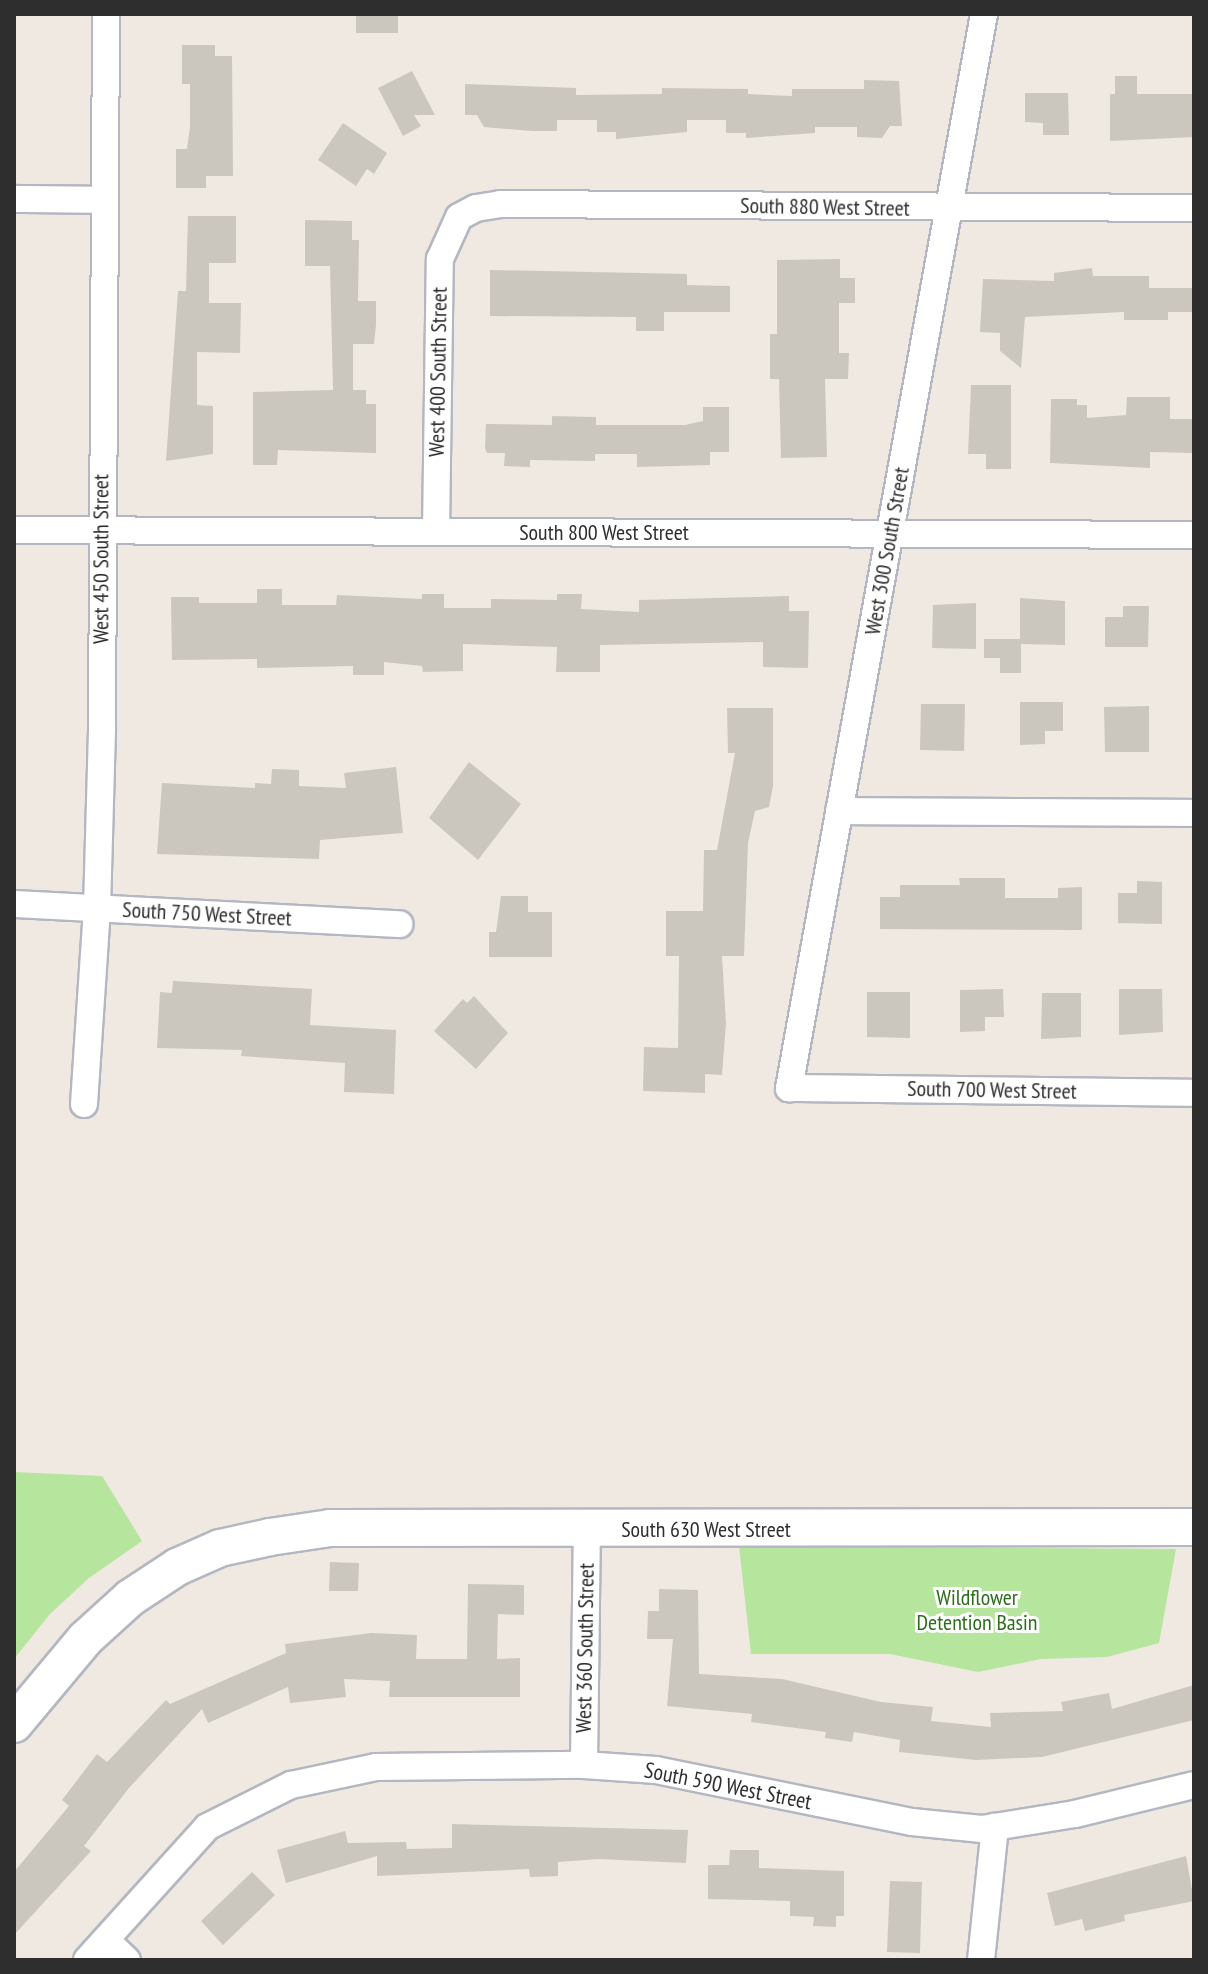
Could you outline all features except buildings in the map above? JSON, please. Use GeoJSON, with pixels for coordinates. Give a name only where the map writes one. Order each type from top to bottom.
{"type":"FeatureCollection","features":[{"type":"Feature","properties":{"kind":"street","name":"West 450 South Street"},"geometry":{"type":"LineString","coordinates":[[84,1104],[97,909],[106,14]]}},
{"type":"Feature","properties":{"kind":"street","name":"West 300 South Street"},"geometry":{"type":"LineString","coordinates":[[789,1088],[984,14]]}},
{"type":"Feature","properties":{"kind":"street"},"geometry":{"type":"LineString","coordinates":[[14,199],[104,200]]}},
{"type":"Feature","properties":{"kind":"street","name":"South 880 West Street"},"geometry":{"type":"LineString","coordinates":[[459,217],[500,204],[948,209],[1194,208]]}},
{"type":"Feature","properties":{"kind":"street","name":"West 400 South Street"},"geometry":{"type":"LineString","coordinates":[[436,532],[440,259],[459,217]]}},
{"type":"Feature","properties":{"kind":"street","name":"South 800 West Street"},"geometry":{"type":"LineString","coordinates":[[14,530],[1194,535]]}},
{"type":"Feature","properties":{"kind":"street"},"geometry":{"type":"LineString","coordinates":[[839,811],[1194,813]]}},
{"type":"Feature","properties":{"kind":"street","name":"South 750 West Street"},"geometry":{"type":"LineString","coordinates":[[14,904],[399,924]]}},
{"type":"Feature","properties":{"kind":"street","name":"South 700 West Street"},"geometry":{"type":"LineString","coordinates":[[789,1088],[1194,1093]]}},
{"type":"Feature","properties":{"kind":"street","name":"South 630 West Street"},"geometry":{"type":"LineString","coordinates":[[14,1724],[85,1639],[130,1598],[177,1567],[220,1548],[330,1528],[1194,1527]]}},
{"type":"Feature","properties":{"kind":"street","name":"West 360 South Street"},"geometry":{"type":"LineString","coordinates":[[584,1765],[587,1530]]}},
{"type":"Feature","properties":{"kind":"street","name":"South 590 West Street"},"geometry":{"type":"LineString","coordinates":[[87,1960],[207,1827],[291,1785],[376,1767],[584,1765],[656,1770],[912,1822],[995,1827],[1194,1785]]}},
{"type":"Feature","properties":{"kind":"street"},"geometry":{"type":"LineString","coordinates":[[981,1960],[995,1827]]}},
{"type":"Feature","properties":{"kind":"street"},"geometry":{"type":"LineString","coordinates":[[106,1940],[127,1960]]}},
{"type":"Feature","properties":{"kind":"green space"},"geometry":{"type":"Polygon","coordinates":[[[14,1472],[102,1476],[142,1541],[89,1578],[50,1614],[14,1659],[14,1472]]]}},
{"type":"Feature","properties":{"kind":"green space","name":"Wildflower Detention Basin"},"geometry":{"type":"Polygon","coordinates":[[[739,1546],[1176,1549],[1159,1643],[1107,1657],[1041,1659],[978,1672],[890,1654],[751,1654],[739,1546]]]}}]}
